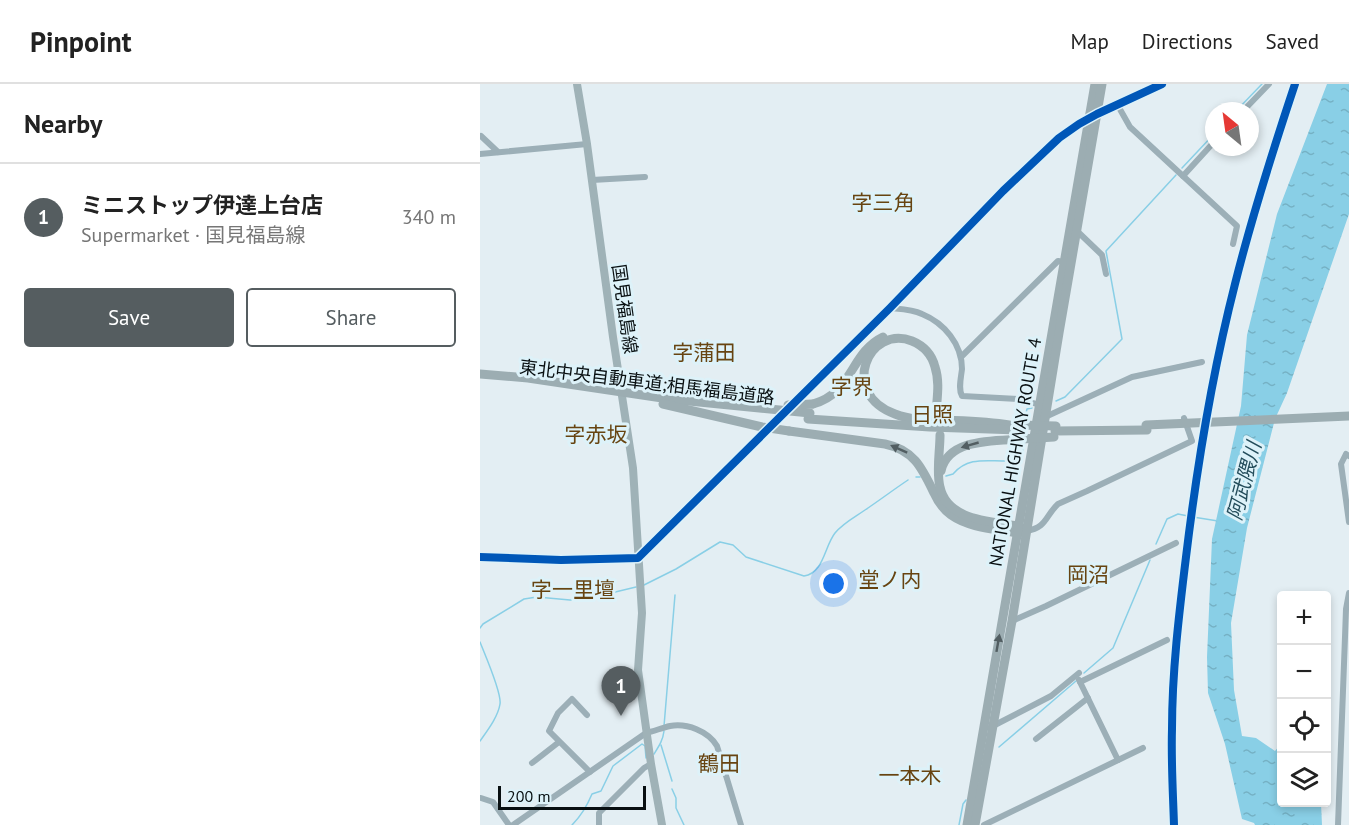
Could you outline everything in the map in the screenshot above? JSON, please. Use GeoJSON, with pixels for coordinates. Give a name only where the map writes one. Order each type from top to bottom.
{"type":"FeatureCollection","features":[{"type":"Feature","properties":{"kind":"highway","name":"NATIONAL HIGHWAY ROUTE 4"},"geometry":{"type":"LineString","coordinates":[[967,825],[982,731],[1077,231],[1093,116],[1095,84]]}},
{"type":"Feature","properties":{"kind":"highway","name":"NATIONAL HIGHWAY ROUTE 4"},"geometry":{"type":"LineString","coordinates":[[1041,418],[1040,405],[1065,262],[1093,116],[1102,84]]}},
{"type":"Feature","properties":{"kind":"highway"},"geometry":{"type":"LineString","coordinates":[[666,401],[800,406],[810,412],[837,392],[872,344],[884,336],[903,333],[923,340],[937,356],[943,378],[939,413],[936,371],[932,359],[926,350],[914,342],[900,339],[879,345],[872,351],[864,369],[863,379],[866,388],[877,404],[885,410],[907,418],[922,420],[994,423],[1017,430],[1055,431]]}},
{"type":"Feature","properties":{"kind":"highway","name":"東北中央自動車道;相馬福島道路"},"geometry":{"type":"LineString","coordinates":[[480,374],[528,378],[666,401]]}},
{"type":"Feature","properties":{"kind":"highway","name":"東北中央自動車道;相馬福島道路"},"geometry":{"type":"LineString","coordinates":[[480,379],[666,401],[810,412],[930,427],[1055,431],[1134,430],[1147,427],[1349,421]]}},
{"type":"Feature","properties":{"kind":"highway"},"geometry":{"type":"LineString","coordinates":[[666,401],[762,427],[885,444],[898,448],[918,463],[943,509],[958,520],[1020,530]]}},
{"type":"Feature","properties":{"kind":"highway","name":"東北中央自動車道;相馬福島道路"},"geometry":{"type":"LineString","coordinates":[[1055,431],[1349,416]]}},
{"type":"Feature","properties":{"kind":"highway"},"geometry":{"type":"LineString","coordinates":[[939,481],[942,467],[951,454],[957,450],[1017,430]]}},
{"type":"Feature","properties":{"kind":"highway"},"geometry":{"type":"LineString","coordinates":[[935,494],[933,476],[937,435],[939,481],[947,503],[974,518],[1020,530]]}},
{"type":"Feature","properties":{"kind":"highway","name":"NATIONAL HIGHWAY ROUTE 4"},"geometry":{"type":"LineString","coordinates":[[975,825],[1012,621],[1020,530]]}},
{"type":"Feature","properties":{"kind":"main road","name":"国見福島線"},"geometry":{"type":"LineString","coordinates":[[578,84],[633,468],[642,614],[638,670],[662,825]]}},
{"type":"Feature","properties":{"kind":"street"},"geometry":{"type":"LineString","coordinates":[[480,557],[561,560],[638,558],[890,308],[1003,191],[1059,138],[1093,116],[1162,84]]}},
{"type":"Feature","properties":{"kind":"street"},"geometry":{"type":"LineString","coordinates":[[1252,102],[1269,84]]}},
{"type":"Feature","properties":{"kind":"street"},"geometry":{"type":"LineString","coordinates":[[1174,825],[1172,728],[1174,664],[1191,519],[1209,408],[1234,286],[1266,172],[1295,84]]}},
{"type":"Feature","properties":{"kind":"street"},"geometry":{"type":"LineString","coordinates":[[1117,104],[1130,127],[1237,226],[1233,244]]}},
{"type":"Feature","properties":{"kind":"street"},"geometry":{"type":"LineString","coordinates":[[481,135],[498,152]]}},
{"type":"Feature","properties":{"kind":"street"},"geometry":{"type":"LineString","coordinates":[[480,154],[587,144]]}},
{"type":"Feature","properties":{"kind":"street"},"geometry":{"type":"LineString","coordinates":[[1183,176],[1205,152]]}},
{"type":"Feature","properties":{"kind":"street"},"geometry":{"type":"LineString","coordinates":[[592,180],[645,177]]}},
{"type":"Feature","properties":{"kind":"street"},"geometry":{"type":"LineString","coordinates":[[1077,231],[1101,255],[1106,274]]}},
{"type":"Feature","properties":{"kind":"street"},"geometry":{"type":"LineString","coordinates":[[961,357],[1058,261],[1065,262]]}},
{"type":"Feature","properties":{"kind":"street"},"geometry":{"type":"LineString","coordinates":[[890,308],[923,314],[943,327],[961,357],[960,392],[962,396],[1020,399],[1040,405]]}},
{"type":"Feature","properties":{"kind":"street"},"geometry":{"type":"LineString","coordinates":[[1041,418],[1132,377],[1202,362]]}},
{"type":"Feature","properties":{"kind":"street"},"geometry":{"type":"LineString","coordinates":[[1020,530],[1037,529],[1043,525],[1058,504],[1192,441],[1184,417]]}},
{"type":"Feature","properties":{"kind":"street"},"geometry":{"type":"LineString","coordinates":[[1349,456],[1346,454],[1341,464],[1349,522]]}},
{"type":"Feature","properties":{"kind":"street"},"geometry":{"type":"LineString","coordinates":[[1012,621],[1176,543]]}},
{"type":"Feature","properties":{"kind":"street"},"geometry":{"type":"LineString","coordinates":[[1338,825],[1345,637],[1349,593]]}},
{"type":"Feature","properties":{"kind":"street"},"geometry":{"type":"LineString","coordinates":[[982,731],[1051,696],[1079,677],[1167,640]]}},
{"type":"Feature","properties":{"kind":"street"},"geometry":{"type":"LineString","coordinates":[[1079,677],[1118,760]]}},
{"type":"Feature","properties":{"kind":"street"},"geometry":{"type":"LineString","coordinates":[[1036,739],[1088,698]]}},
{"type":"Feature","properties":{"kind":"street"},"geometry":{"type":"LineString","coordinates":[[587,715],[572,699],[558,713],[549,731],[590,772]]}},
{"type":"Feature","properties":{"kind":"street"},"geometry":{"type":"LineString","coordinates":[[481,798],[493,802],[511,825],[646,733],[671,726],[682,726],[699,730],[713,739],[741,825]]}},
{"type":"Feature","properties":{"kind":"street"},"geometry":{"type":"LineString","coordinates":[[532,763],[559,741]]}},
{"type":"Feature","properties":{"kind":"street"},"geometry":{"type":"LineString","coordinates":[[984,825],[995,823],[1143,748]]}},
{"type":"Feature","properties":{"kind":"street"},"geometry":{"type":"LineString","coordinates":[[599,825],[599,813],[644,768],[651,764]]}},
{"type":"Feature","properties":{"kind":"water","name":"阿武隈川"},"geometry":{"type":"Polygon","coordinates":[[[1327,84],[1349,84],[1349,214],[1287,393],[1275,419],[1247,528],[1231,623],[1234,690],[1242,736],[1256,738],[1275,751],[1277,749],[1277,807],[1321,807],[1322,825],[1255,825],[1242,819],[1225,744],[1208,693],[1207,657],[1212,539],[1241,406],[1247,335],[1277,214],[1327,84]]]}},
{"type":"Feature","properties":{"kind":"waterway"},"geometry":{"type":"LineString","coordinates":[[1245,102],[1262,84]]}},
{"type":"Feature","properties":{"kind":"waterway"},"geometry":{"type":"LineString","coordinates":[[1182,168],[1205,144]]}},
{"type":"Feature","properties":{"kind":"waterway"},"geometry":{"type":"LineString","coordinates":[[1056,401],[1065,397],[1122,339],[1106,251],[1176,175]]}},
{"type":"Feature","properties":{"kind":"waterway"},"geometry":{"type":"LineString","coordinates":[[1028,421],[1027,409],[1032,408]]}},
{"type":"Feature","properties":{"kind":"waterway"},"geometry":{"type":"LineString","coordinates":[[946,476],[975,461],[1017,460],[1022,454],[1024,443]]}},
{"type":"Feature","properties":{"kind":"waterway"},"geometry":{"type":"LineString","coordinates":[[644,585],[676,569],[720,542],[733,545],[746,557],[804,576],[811,574],[820,565],[838,529],[908,480]]}},
{"type":"Feature","properties":{"kind":"waterway"},"geometry":{"type":"LineString","coordinates":[[1156,544],[1167,519],[1178,514],[1188,516]]}},
{"type":"Feature","properties":{"kind":"waterway","name":"阿武隈川"},"geometry":{"type":"LineString","coordinates":[[1193,517],[1218,521]]}},
{"type":"Feature","properties":{"kind":"waterway"},"geometry":{"type":"LineString","coordinates":[[1084,673],[1113,648],[1150,560]]}},
{"type":"Feature","properties":{"kind":"waterway"},"geometry":{"type":"LineString","coordinates":[[480,628],[524,599],[537,597],[582,600],[636,587]]}},
{"type":"Feature","properties":{"kind":"waterway"},"geometry":{"type":"LineString","coordinates":[[664,726],[675,595]]}},
{"type":"Feature","properties":{"kind":"waterway"},"geometry":{"type":"LineString","coordinates":[[480,642],[500,699],[495,719],[480,741]]}},
{"type":"Feature","properties":{"kind":"waterway"},"geometry":{"type":"LineString","coordinates":[[999,747],[1076,681]]}},
{"type":"Feature","properties":{"kind":"waterway"},"geometry":{"type":"LineString","coordinates":[[654,754],[664,731]]}},
{"type":"Feature","properties":{"kind":"waterway"},"geometry":{"type":"LineString","coordinates":[[572,825],[584,811],[592,794],[601,791],[613,766],[642,744],[645,746],[646,758]]}},
{"type":"Feature","properties":{"kind":"waterway"},"geometry":{"type":"LineString","coordinates":[[661,745],[672,781]]}},
{"type":"Feature","properties":{"kind":"waterway"},"geometry":{"type":"LineString","coordinates":[[672,789],[676,798],[676,808],[684,825]]}},
{"type":"Feature","properties":{"kind":"waterway"},"geometry":{"type":"LineString","coordinates":[[959,825],[963,804],[966,800]]}},
{"type":"Feature","properties":{"kind":"cycle path"},"geometry":{"type":"LineString","coordinates":[[480,557],[561,560],[638,558],[890,308],[1003,191],[1059,138],[1097,114],[1162,84]]}},
{"type":"Feature","properties":{"kind":"cycle path"},"geometry":{"type":"LineString","coordinates":[[1174,825],[1172,708],[1178,621],[1200,454],[1219,352],[1248,233],[1295,84]]}},
{"type":"Feature","properties":{"kind":"place","name":"ミニストップ伊達上台店"},"geometry":{"type":"Point","coordinates":[621,716]}},
{"type":"Feature","properties":{"kind":"district","name":"字三角"},"geometry":{"type":"Point","coordinates":[883,202]}},
{"type":"Feature","properties":{"kind":"district","name":"字蒲田"},"geometry":{"type":"Point","coordinates":[704,352]}},
{"type":"Feature","properties":{"kind":"district","name":"字界"},"geometry":{"type":"Point","coordinates":[852,386]}},
{"type":"Feature","properties":{"kind":"district","name":"日照"},"geometry":{"type":"Point","coordinates":[932,414]}},
{"type":"Feature","properties":{"kind":"district","name":"字赤坂"},"geometry":{"type":"Point","coordinates":[596,434]}},
{"type":"Feature","properties":{"kind":"district","name":"岡沼"},"geometry":{"type":"Point","coordinates":[1088,574]}},
{"type":"Feature","properties":{"kind":"district","name":"堂ノ内"},"geometry":{"type":"Point","coordinates":[890,579]}},
{"type":"Feature","properties":{"kind":"district","name":"字一里壇"},"geometry":{"type":"Point","coordinates":[573,589]}},
{"type":"Feature","properties":{"kind":"district","name":"鶴田"},"geometry":{"type":"Point","coordinates":[719,763]}},
{"type":"Feature","properties":{"kind":"district","name":"一本木"},"geometry":{"type":"Point","coordinates":[910,775]}}]}
